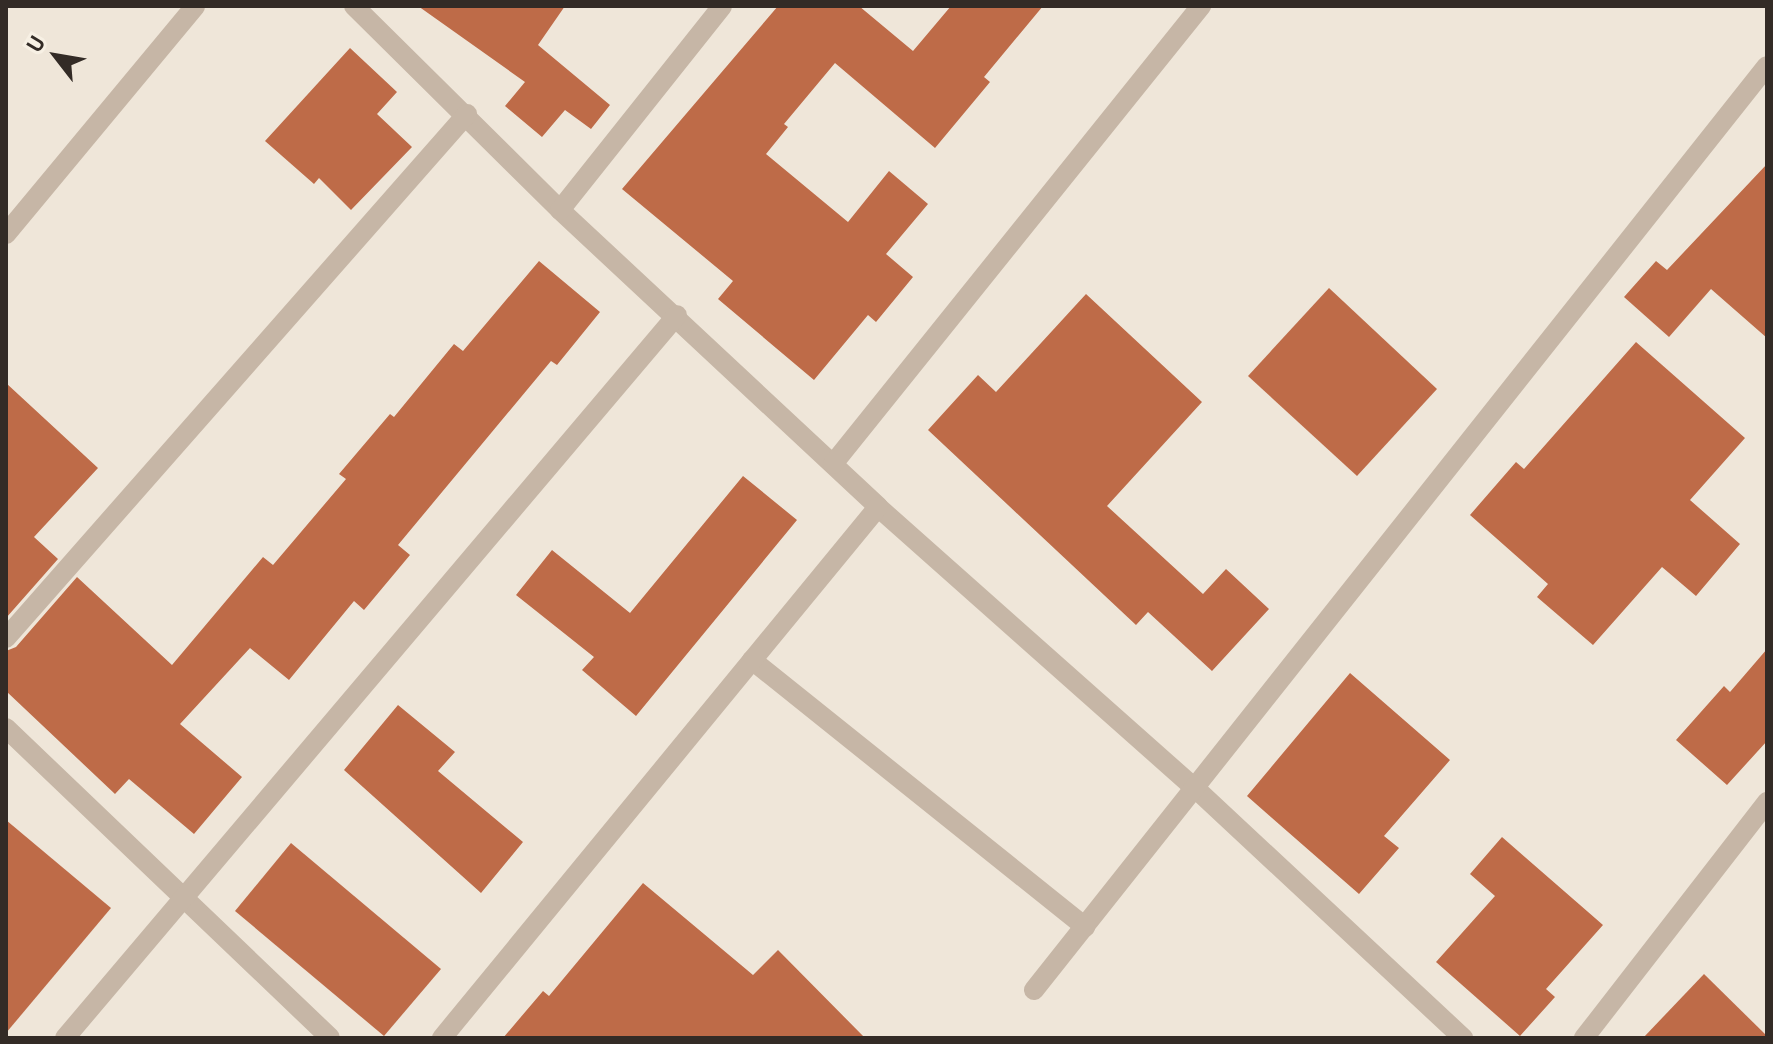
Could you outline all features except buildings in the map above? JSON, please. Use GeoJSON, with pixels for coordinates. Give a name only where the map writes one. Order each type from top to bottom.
{"type":"FeatureCollection","features":[{"type":"Feature","properties":{"kind":"street"},"geometry":{"type":"LineString","coordinates":[[6,234],[195,6]]}},
{"type":"Feature","properties":{"kind":"street"},"geometry":{"type":"LineString","coordinates":[[354,6],[467,114],[560,210],[677,315],[878,507],[1195,788],[1463,1038]]}},
{"type":"Feature","properties":{"kind":"street"},"geometry":{"type":"LineString","coordinates":[[560,210],[722,6]]}},
{"type":"Feature","properties":{"kind":"street"},"geometry":{"type":"LineString","coordinates":[[833,464],[1201,6]]}},
{"type":"Feature","properties":{"kind":"street"},"geometry":{"type":"LineString","coordinates":[[1034,990],[1767,66]]}},
{"type":"Feature","properties":{"kind":"street"},"geometry":{"type":"LineString","coordinates":[[6,638],[467,114]]}},
{"type":"Feature","properties":{"kind":"street"},"geometry":{"type":"LineString","coordinates":[[65,1038],[181,895],[677,315]]}},
{"type":"Feature","properties":{"kind":"street"},"geometry":{"type":"LineString","coordinates":[[442,1038],[878,507]]}},
{"type":"Feature","properties":{"kind":"street"},"geometry":{"type":"LineString","coordinates":[[752,660],[1085,927]]}},
{"type":"Feature","properties":{"kind":"street"},"geometry":{"type":"LineString","coordinates":[[6,728],[330,1038]]}},
{"type":"Feature","properties":{"kind":"street"},"geometry":{"type":"LineString","coordinates":[[1584,1038],[1767,802]]}}]}
